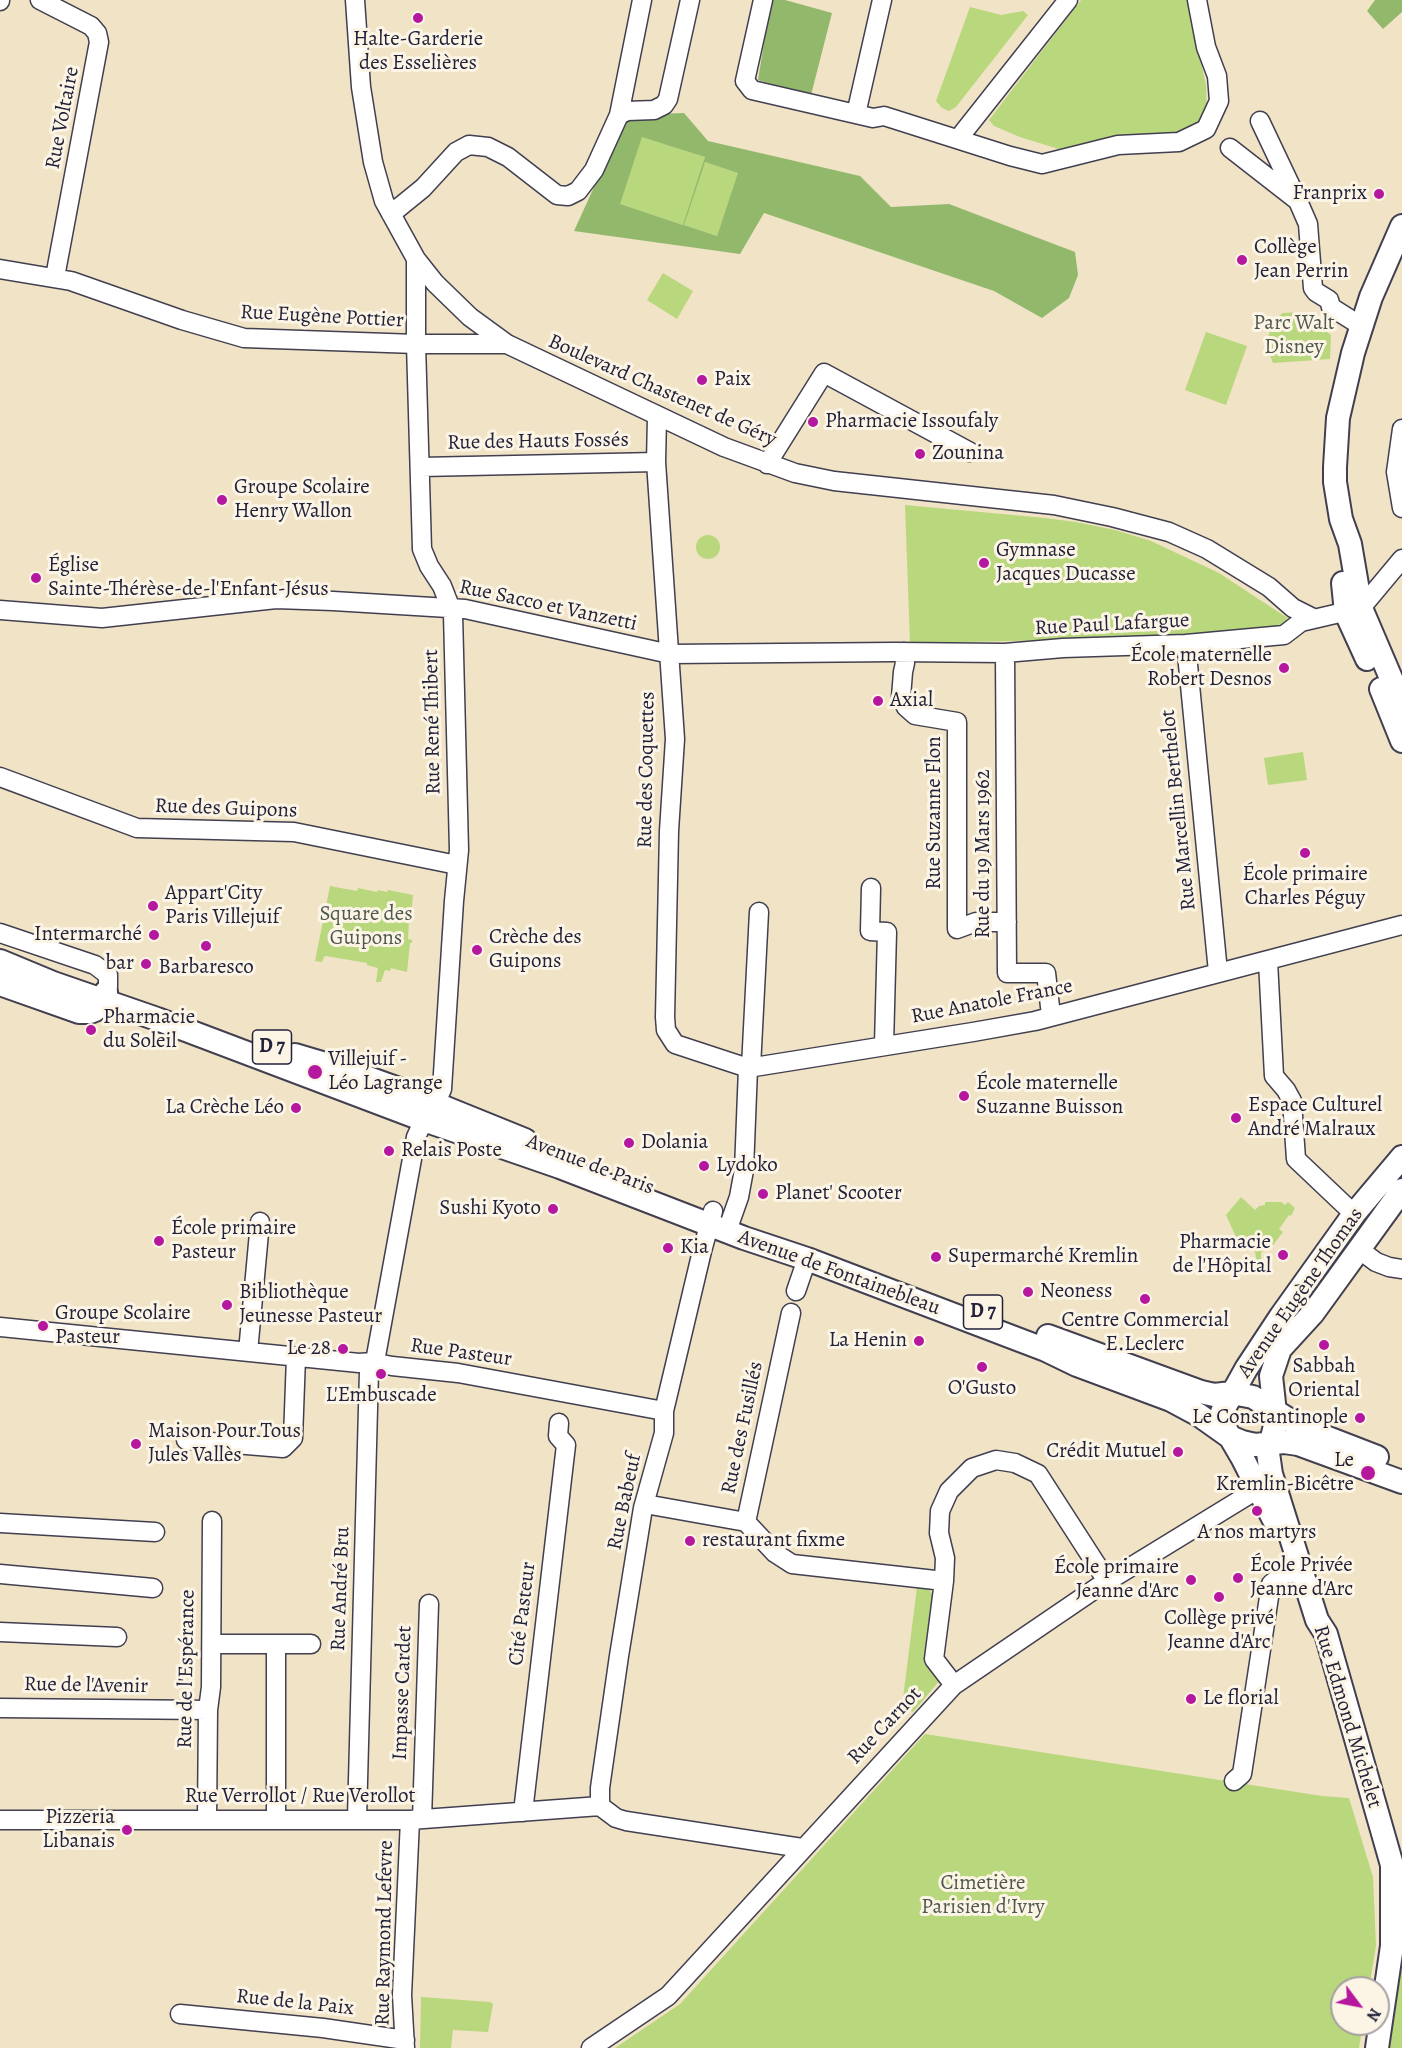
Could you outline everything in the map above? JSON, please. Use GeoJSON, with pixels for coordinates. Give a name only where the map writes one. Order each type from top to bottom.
{"type":"FeatureCollection","features":[{"type":"Feature","properties":{"kind":"main road"},"geometry":{"type":"LineString","coordinates":[[1402,226],[1363,319],[1344,387],[1336,433],[1335,482],[1341,519],[1338,544],[1354,610],[1402,741]]}},
{"type":"Feature","properties":{"kind":"main road"},"geometry":{"type":"LineString","coordinates":[[1354,610],[1402,704]]}},
{"type":"Feature","properties":{"kind":"main road","name":"Avenue de Paris"},"geometry":{"type":"LineString","coordinates":[[0,949],[199,1035],[564,1155],[723,1221]]}},
{"type":"Feature","properties":{"kind":"main road","name":"Avenue de Paris"},"geometry":{"type":"LineString","coordinates":[[0,961],[53,983],[106,994]]}},
{"type":"Feature","properties":{"kind":"main road"},"geometry":{"type":"LineString","coordinates":[[0,984],[79,1012],[90,1012],[106,994]]}},
{"type":"Feature","properties":{"kind":"main road","name":"Avenue Eugène Thomas"},"geometry":{"type":"LineString","coordinates":[[1230,1437],[1221,1418],[1232,1393],[1281,1316],[1354,1214],[1402,1157]]}},
{"type":"Feature","properties":{"kind":"main road"},"geometry":{"type":"LineString","coordinates":[[1360,1250],[1372,1210],[1402,1171]]}},
{"type":"Feature","properties":{"kind":"main road","name":"Avenue Eugène Thomas"},"geometry":{"type":"LineString","coordinates":[[1274,1409],[1271,1376],[1280,1349],[1313,1313],[1402,1190]]}},
{"type":"Feature","properties":{"kind":"main road"},"geometry":{"type":"LineString","coordinates":[[1331,1288],[1333,1273],[1353,1242],[1354,1214]]}},
{"type":"Feature","properties":{"kind":"main road","name":"Avenue de Fontainebleau"},"geometry":{"type":"LineString","coordinates":[[723,1221],[807,1259],[1171,1400],[1210,1421],[1230,1437],[1255,1445],[1284,1442],[1298,1444],[1402,1482]]}},
{"type":"Feature","properties":{"kind":"main road","name":"Avenue de Fontainebleau"},"geometry":{"type":"LineString","coordinates":[[723,1221],[1201,1392],[1214,1395],[1232,1393],[1253,1396],[1302,1428],[1402,1467]]}},
{"type":"Feature","properties":{"kind":"main road","name":"Rue Edmond Michelet"},"geometry":{"type":"LineString","coordinates":[[1264,1481],[1269,1445],[1276,1422],[1274,1409]]}},
{"type":"Feature","properties":{"kind":"main road","name":"Rue Edmond Michelet"},"geometry":{"type":"LineString","coordinates":[[1230,1437],[1264,1481],[1317,1620],[1326,1634],[1392,1865],[1392,1946],[1377,2048]]}},
{"type":"Feature","properties":{"kind":"street","name":"Rue Voltaire"},"geometry":{"type":"LineString","coordinates":[[40,0],[91,26],[97,33],[99,42],[55,277]]}},
{"type":"Feature","properties":{"kind":"street","name":"Boulevard Chastenet de Géry"},"geometry":{"type":"LineString","coordinates":[[356,0],[361,87],[373,162],[381,193],[416,259],[454,303],[507,344],[657,417],[767,464],[834,481],[1054,505],[1155,527],[1207,549],[1269,587],[1293,608],[1312,618]]}},
{"type":"Feature","properties":{"kind":"street"},"geometry":{"type":"LineString","coordinates":[[391,214],[423,188],[456,152],[470,145],[488,147],[508,157],[557,195],[568,196],[578,191],[594,170],[619,115],[642,0]]}},
{"type":"Feature","properties":{"kind":"street"},"geometry":{"type":"LineString","coordinates":[[619,115],[627,111],[654,110],[664,105],[668,99],[690,0]]}},
{"type":"Feature","properties":{"kind":"street"},"geometry":{"type":"LineString","coordinates":[[763,0],[745,81],[752,90],[873,118],[884,116],[1042,164],[1119,145],[1179,142],[1206,129],[1219,101],[1216,76],[1206,47],[1197,0]]}},
{"type":"Feature","properties":{"kind":"street"},"geometry":{"type":"LineString","coordinates":[[856,114],[882,0]]}},
{"type":"Feature","properties":{"kind":"street"},"geometry":{"type":"LineString","coordinates":[[958,139],[1068,0]]}},
{"type":"Feature","properties":{"kind":"street"},"geometry":{"type":"LineString","coordinates":[[1260,121],[1308,224],[1313,288],[1329,300],[1336,298],[1363,319]]}},
{"type":"Feature","properties":{"kind":"street"},"geometry":{"type":"LineString","coordinates":[[1206,129],[1298,201]]}},
{"type":"Feature","properties":{"kind":"street","name":"Rue René Thibert"},"geometry":{"type":"LineString","coordinates":[[416,259],[422,549],[429,566],[442,586],[453,614],[459,838],[444,1078],[442,1089],[430,1112]]}},
{"type":"Feature","properties":{"kind":"street","name":"Rue Eugène Pottier"},"geometry":{"type":"LineString","coordinates":[[0,269],[71,281],[182,321],[244,338],[416,344],[507,344]]}},
{"type":"Feature","properties":{"kind":"street"},"geometry":{"type":"LineString","coordinates":[[767,464],[824,373],[970,452]]}},
{"type":"Feature","properties":{"kind":"street","name":"Rue des Coquettes"},"geometry":{"type":"LineString","coordinates":[[657,417],[656,462],[675,739],[668,842],[666,1030],[675,1044],[750,1068]]}},
{"type":"Feature","properties":{"kind":"street"},"geometry":{"type":"LineString","coordinates":[[1402,429],[1396,472],[1402,508]]}},
{"type":"Feature","properties":{"kind":"street","name":"Rue des Hauts Fossés"},"geometry":{"type":"LineString","coordinates":[[421,467],[656,462]]}},
{"type":"Feature","properties":{"kind":"street"},"geometry":{"type":"LineString","coordinates":[[1312,618],[1354,610],[1402,559]]}},
{"type":"Feature","properties":{"kind":"street","name":"Rue Sacco et Vanzetti"},"geometry":{"type":"LineString","coordinates":[[0,610],[89,618],[276,599],[451,607],[670,654],[906,652]]}},
{"type":"Feature","properties":{"kind":"street","name":"Rue Paul Lafargue"},"geometry":{"type":"LineString","coordinates":[[906,652],[1005,653],[1063,648],[1186,644],[1284,635],[1298,624],[1312,618]]}},
{"type":"Feature","properties":{"kind":"street","name":"Rue Marcellin Berthelot"},"geometry":{"type":"LineString","coordinates":[[1186,644],[1218,972]]}},
{"type":"Feature","properties":{"kind":"street","name":"Rue Suzanne Flon"},"geometry":{"type":"LineString","coordinates":[[906,652],[901,697],[906,707],[915,715],[957,722],[957,929],[976,921],[1007,922]]}},
{"type":"Feature","properties":{"kind":"street","name":"Rue du 19 Mars 1962"},"geometry":{"type":"LineString","coordinates":[[1005,653],[1007,974],[1046,973],[1051,1015]]}},
{"type":"Feature","properties":{"kind":"street","name":"Rue des Guipons"},"geometry":{"type":"LineString","coordinates":[[0,777],[137,828],[294,832],[457,865]]}},
{"type":"Feature","properties":{"kind":"street"},"geometry":{"type":"LineString","coordinates":[[871,888],[870,931],[887,932],[884,1045]]}},
{"type":"Feature","properties":{"kind":"street"},"geometry":{"type":"LineString","coordinates":[[723,1221],[740,1197],[744,1170],[759,912]]}},
{"type":"Feature","properties":{"kind":"street","name":"Rue Anatole France"},"geometry":{"type":"LineString","coordinates":[[750,1068],[1035,1020],[1402,925]]}},
{"type":"Feature","properties":{"kind":"street"},"geometry":{"type":"LineString","coordinates":[[0,933],[95,965],[108,975],[106,994]]}},
{"type":"Feature","properties":{"kind":"street"},"geometry":{"type":"LineString","coordinates":[[1268,961],[1274,1076],[1292,1101],[1296,1159],[1354,1214]]}},
{"type":"Feature","properties":{"kind":"street","name":"Rue André Bru"},"geometry":{"type":"LineString","coordinates":[[357,1818],[369,1371],[376,1356],[416,1137],[430,1112]]}},
{"type":"Feature","properties":{"kind":"street","name":"Rue Babeuf"},"geometry":{"type":"LineString","coordinates":[[600,1806],[600,1788],[619,1656],[645,1504],[664,1432],[664,1411],[723,1221]]}},
{"type":"Feature","properties":{"kind":"street"},"geometry":{"type":"LineString","coordinates":[[248,1352],[260,1222]]}},
{"type":"Feature","properties":{"kind":"street"},"geometry":{"type":"LineString","coordinates":[[1360,1250],[1376,1262],[1402,1269]]}},
{"type":"Feature","properties":{"kind":"street"},"geometry":{"type":"LineString","coordinates":[[796,1291],[807,1259]]}},
{"type":"Feature","properties":{"kind":"street","name":"Rue des Fusillés"},"geometry":{"type":"LineString","coordinates":[[645,1504],[746,1522],[792,1313]]}},
{"type":"Feature","properties":{"kind":"street","name":"Rue Pasteur"},"geometry":{"type":"LineString","coordinates":[[0,1327],[359,1363],[372,1362],[458,1373],[664,1411]]}},
{"type":"Feature","properties":{"kind":"street"},"geometry":{"type":"LineString","coordinates":[[186,1440],[283,1448],[293,1437],[296,1357]]}},
{"type":"Feature","properties":{"kind":"street","name":"Cité Pasteur"},"geometry":{"type":"LineString","coordinates":[[523,1812],[566,1445],[558,1436],[560,1423]]}},
{"type":"Feature","properties":{"kind":"street"},"geometry":{"type":"LineString","coordinates":[[954,1685],[934,1659],[945,1558],[939,1533],[940,1511],[949,1491],[972,1468],[996,1460],[1015,1463],[1038,1474],[1107,1581]]}},
{"type":"Feature","properties":{"kind":"street","name":"Rue Carnot"},"geometry":{"type":"LineString","coordinates":[[591,2048],[668,1996],[954,1685],[1107,1581],[1264,1481]]}},
{"type":"Feature","properties":{"kind":"street","name":"Rue de l'Espérance"},"geometry":{"type":"LineString","coordinates":[[207,1819],[208,1710],[212,1644],[212,1521]]}},
{"type":"Feature","properties":{"kind":"street"},"geometry":{"type":"LineString","coordinates":[[746,1522],[770,1548],[792,1564],[944,1581]]}},
{"type":"Feature","properties":{"kind":"street"},"geometry":{"type":"LineString","coordinates":[[0,1523],[155,1532]]}},
{"type":"Feature","properties":{"kind":"street"},"geometry":{"type":"LineString","coordinates":[[1234,1781],[1242,1774],[1271,1584],[1284,1574],[1298,1572]]}},
{"type":"Feature","properties":{"kind":"street"},"geometry":{"type":"LineString","coordinates":[[0,1574],[153,1588]]}},
{"type":"Feature","properties":{"kind":"street","name":"Impasse Cardet"},"geometry":{"type":"LineString","coordinates":[[416,1820],[429,1604]]}},
{"type":"Feature","properties":{"kind":"street"},"geometry":{"type":"LineString","coordinates":[[0,1632],[117,1637]]}},
{"type":"Feature","properties":{"kind":"street"},"geometry":{"type":"LineString","coordinates":[[212,1644],[310,1644]]}},
{"type":"Feature","properties":{"kind":"street"},"geometry":{"type":"LineString","coordinates":[[276,1645],[276,1819]]}},
{"type":"Feature","properties":{"kind":"street","name":"Rue de l'Avenir"},"geometry":{"type":"LineString","coordinates":[[0,1708],[208,1710]]}},
{"type":"Feature","properties":{"kind":"street"},"geometry":{"type":"LineString","coordinates":[[600,1806],[616,1818],[626,1821],[802,1848]]}},
{"type":"Feature","properties":{"kind":"street","name":"Rue Verrollot / Rue Verollot"},"geometry":{"type":"LineString","coordinates":[[0,1820],[357,1818],[416,1820],[600,1806]]}},
{"type":"Feature","properties":{"kind":"street","name":"Rue Raymond Lefevre"},"geometry":{"type":"LineString","coordinates":[[405,2044],[402,1995],[416,1820]]}},
{"type":"Feature","properties":{"kind":"street","name":"Rue de la Paix"},"geometry":{"type":"LineString","coordinates":[[180,2014],[323,2028],[405,2044]]}},
{"type":"Feature","properties":{"kind":"green space"},"geometry":{"type":"Polygon","coordinates":[[[771,0],[785,0],[832,13],[811,95],[758,80],[771,0]]]}},
{"type":"Feature","properties":{"kind":"green space"},"geometry":{"type":"Polygon","coordinates":[[[1081,0],[1193,0],[1196,39],[1206,85],[1207,111],[1200,127],[1184,133],[1102,139],[1062,150],[994,126],[989,120],[1081,0]]]}},
{"type":"Feature","properties":{"kind":"green space"},"geometry":{"type":"Polygon","coordinates":[[[1375,0],[1402,0],[1402,12],[1383,29],[1367,11],[1375,0]]]}},
{"type":"Feature","properties":{"kind":"green space"},"geometry":{"type":"Polygon","coordinates":[[[970,7],[1001,15],[1023,11],[1028,15],[956,107],[949,111],[942,108],[936,101],[970,7]]]}},
{"type":"Feature","properties":{"kind":"green space"},"geometry":{"type":"Polygon","coordinates":[[[684,113],[708,141],[860,176],[891,207],[949,204],[1075,252],[1078,275],[1069,298],[1042,318],[994,291],[764,213],[740,254],[574,231],[627,115],[684,113]],[[642,137],[620,204],[683,225],[705,157],[642,137]],[[705,162],[684,225],[717,236],[738,173],[705,162]]]}},
{"type":"Feature","properties":{"kind":"green space"},"geometry":{"type":"Polygon","coordinates":[[[642,136],[705,157],[703,165],[705,162],[739,173],[717,236],[619,204],[642,136]]]}},
{"type":"Feature","properties":{"kind":"green space"},"geometry":{"type":"Polygon","coordinates":[[[663,273],[693,291],[677,319],[647,300],[663,273]]]}},
{"type":"Feature","properties":{"kind":"green space","name":"Parc Walt Disney"},"geometry":{"type":"Polygon","coordinates":[[[1302,312],[1331,335],[1330,359],[1273,363],[1267,347],[1270,328],[1282,313],[1302,312]]]}},
{"type":"Feature","properties":{"kind":"green space"},"geometry":{"type":"Polygon","coordinates":[[[1206,332],[1247,346],[1226,405],[1185,390],[1206,332]]]}},
{"type":"Feature","properties":{"kind":"green space"},"geometry":{"type":"Polygon","coordinates":[[[905,505],[1045,518],[1115,530],[1151,541],[1219,573],[1289,619],[1285,628],[1161,638],[910,643],[905,505]]]}},
{"type":"Feature","properties":{"kind":"green space"},"geometry":{"type":"Polygon","coordinates":[[[708,535],[717,538],[720,547],[717,556],[708,559],[699,556],[696,547],[699,538],[708,535]]]}},
{"type":"Feature","properties":{"kind":"green space"},"geometry":{"type":"Polygon","coordinates":[[[1303,752],[1307,780],[1268,785],[1264,758],[1303,752]]]}},
{"type":"Feature","properties":{"kind":"green space","name":"Square des Guipons"},"geometry":{"type":"Polygon","coordinates":[[[330,886],[357,891],[358,888],[377,892],[388,890],[413,895],[411,915],[414,915],[409,919],[408,939],[412,940],[412,943],[410,943],[407,972],[391,968],[390,971],[385,970],[381,982],[376,982],[378,968],[367,965],[367,963],[326,956],[322,962],[315,961],[330,886]]]}},
{"type":"Feature","properties":{"kind":"green space"},"geometry":{"type":"Polygon","coordinates":[[[1241,1197],[1255,1210],[1265,1205],[1265,1202],[1281,1202],[1285,1205],[1288,1202],[1295,1208],[1279,1229],[1283,1232],[1273,1245],[1269,1242],[1261,1253],[1261,1262],[1257,1263],[1253,1241],[1234,1243],[1236,1237],[1226,1215],[1241,1197]]]}},
{"type":"Feature","properties":{"kind":"green space"},"geometry":{"type":"Polygon","coordinates":[[[917,1587],[929,1589],[934,1597],[941,1679],[913,1712],[902,1706],[917,1587]]]}},
{"type":"Feature","properties":{"kind":"green space","name":"Cimetière Parisien d'Ivry"},"geometry":{"type":"Polygon","coordinates":[[[925,1734],[1322,1796],[1349,1798],[1373,1877],[1376,1946],[1371,1976],[1330,1976],[1330,2036],[1361,2036],[1359,2048],[615,2048],[680,2004],[925,1734]]]}},
{"type":"Feature","properties":{"kind":"green space"},"geometry":{"type":"Polygon","coordinates":[[[1402,1966],[1402,2048],[1389,2048],[1402,1966]]]}},
{"type":"Feature","properties":{"kind":"green space"},"geometry":{"type":"Polygon","coordinates":[[[421,1997],[490,2002],[493,2004],[488,2032],[453,2030],[451,2048],[420,2048],[421,1997]]]}},
{"type":"Feature","properties":{"kind":"place","name":"Halte-Garderie des Esselières"},"geometry":{"type":"Point","coordinates":[418,18]}},
{"type":"Feature","properties":{"kind":"place","name":"Franprix"},"geometry":{"type":"Point","coordinates":[1379,194]}},
{"type":"Feature","properties":{"kind":"place","name":"Collège Jean Perrin"},"geometry":{"type":"Point","coordinates":[1242,260]}},
{"type":"Feature","properties":{"kind":"place","name":"Paix"},"geometry":{"type":"Point","coordinates":[702,380]}},
{"type":"Feature","properties":{"kind":"place","name":"Pharmacie Issoufaly"},"geometry":{"type":"Point","coordinates":[813,422]}},
{"type":"Feature","properties":{"kind":"place","name":"Zounina"},"geometry":{"type":"Point","coordinates":[920,454]}},
{"type":"Feature","properties":{"kind":"place","name":"Groupe Scolaire Henry Wallon"},"geometry":{"type":"Point","coordinates":[222,500]}},
{"type":"Feature","properties":{"kind":"place","name":"Gymnase Jacques Ducasse"},"geometry":{"type":"Point","coordinates":[984,563]}},
{"type":"Feature","properties":{"kind":"place","name":"Église Sainte-Thérèse-de-l'Enfant-Jésus"},"geometry":{"type":"Point","coordinates":[36,578]}},
{"type":"Feature","properties":{"kind":"place","name":"École maternelle Robert Desnos"},"geometry":{"type":"Point","coordinates":[1284,668]}},
{"type":"Feature","properties":{"kind":"place","name":"Axial"},"geometry":{"type":"Point","coordinates":[878,701]}},
{"type":"Feature","properties":{"kind":"place","name":"École primaire Charles Péguy"},"geometry":{"type":"Point","coordinates":[1305,853]}},
{"type":"Feature","properties":{"kind":"place","name":"Appart'City Paris Villejuif"},"geometry":{"type":"Point","coordinates":[153,906]}},
{"type":"Feature","properties":{"kind":"place","name":"Intermarché"},"geometry":{"type":"Point","coordinates":[154,935]}},
{"type":"Feature","properties":{"kind":"place","name":"Barbaresco"},"geometry":{"type":"Point","coordinates":[206,946]}},
{"type":"Feature","properties":{"kind":"place","name":"Crèche des Guipons"},"geometry":{"type":"Point","coordinates":[477,950]}},
{"type":"Feature","properties":{"kind":"place","name":"bar"},"geometry":{"type":"Point","coordinates":[146,964]}},
{"type":"Feature","properties":{"kind":"place","name":"Pharmacie du Soleil"},"geometry":{"type":"Point","coordinates":[91,1030]}},
{"type":"Feature","properties":{"kind":"place","name":"Villejuif - Léo Lagrange"},"geometry":{"type":"Point","coordinates":[315,1072]}},
{"type":"Feature","properties":{"kind":"place","name":"École maternelle Suzanne Buisson"},"geometry":{"type":"Point","coordinates":[964,1096]}},
{"type":"Feature","properties":{"kind":"place","name":"La Crèche Léo"},"geometry":{"type":"Point","coordinates":[296,1108]}},
{"type":"Feature","properties":{"kind":"place","name":"Espace Culturel André Malraux"},"geometry":{"type":"Point","coordinates":[1236,1118]}},
{"type":"Feature","properties":{"kind":"place","name":"Dolania"},"geometry":{"type":"Point","coordinates":[629,1143]}},
{"type":"Feature","properties":{"kind":"place","name":"Relais Poste"},"geometry":{"type":"Point","coordinates":[389,1151]}},
{"type":"Feature","properties":{"kind":"place","name":"Lydoko"},"geometry":{"type":"Point","coordinates":[704,1166]}},
{"type":"Feature","properties":{"kind":"place","name":"Planet' Scooter"},"geometry":{"type":"Point","coordinates":[763,1194]}},
{"type":"Feature","properties":{"kind":"place","name":"Sushi Kyoto"},"geometry":{"type":"Point","coordinates":[553,1209]}},
{"type":"Feature","properties":{"kind":"place","name":"École primaire Pasteur"},"geometry":{"type":"Point","coordinates":[159,1241]}},
{"type":"Feature","properties":{"kind":"place","name":"Kia"},"geometry":{"type":"Point","coordinates":[668,1248]}},
{"type":"Feature","properties":{"kind":"place","name":"Pharmacie de l'Hôpital"},"geometry":{"type":"Point","coordinates":[1283,1255]}},
{"type":"Feature","properties":{"kind":"place","name":"Supermarché Kremlin"},"geometry":{"type":"Point","coordinates":[936,1257]}},
{"type":"Feature","properties":{"kind":"place","name":"Neoness"},"geometry":{"type":"Point","coordinates":[1028,1292]}},
{"type":"Feature","properties":{"kind":"place","name":"Centre Commercial E.Leclerc"},"geometry":{"type":"Point","coordinates":[1145,1299]}},
{"type":"Feature","properties":{"kind":"place","name":"Bibliothèque Jeunesse Pasteur"},"geometry":{"type":"Point","coordinates":[227,1305]}},
{"type":"Feature","properties":{"kind":"place","name":"Groupe Scolaire Pasteur"},"geometry":{"type":"Point","coordinates":[43,1326]}},
{"type":"Feature","properties":{"kind":"place","name":"La Henin"},"geometry":{"type":"Point","coordinates":[919,1341]}},
{"type":"Feature","properties":{"kind":"place","name":"Sabbah Oriental"},"geometry":{"type":"Point","coordinates":[1324,1345]}},
{"type":"Feature","properties":{"kind":"place","name":"Le 28"},"geometry":{"type":"Point","coordinates":[343,1349]}},
{"type":"Feature","properties":{"kind":"place","name":"O'Gusto"},"geometry":{"type":"Point","coordinates":[982,1367]}},
{"type":"Feature","properties":{"kind":"place","name":"L'Embuscade"},"geometry":{"type":"Point","coordinates":[381,1374]}},
{"type":"Feature","properties":{"kind":"place","name":"Le Constantinople"},"geometry":{"type":"Point","coordinates":[1360,1418]}},
{"type":"Feature","properties":{"kind":"place","name":"Maison Pour Tous Jules Vallès"},"geometry":{"type":"Point","coordinates":[136,1444]}},
{"type":"Feature","properties":{"kind":"place","name":"Crédit Mutuel"},"geometry":{"type":"Point","coordinates":[1178,1452]}},
{"type":"Feature","properties":{"kind":"place","name":"Le Kremlin-Bicêtre"},"geometry":{"type":"Point","coordinates":[1368,1473]}},
{"type":"Feature","properties":{"kind":"place","name":"A nos martyrs"},"geometry":{"type":"Point","coordinates":[1257,1511]}},
{"type":"Feature","properties":{"kind":"place","name":"restaurant fixme"},"geometry":{"type":"Point","coordinates":[690,1541]}},
{"type":"Feature","properties":{"kind":"place","name":"École Privée Jeanne d'Arc"},"geometry":{"type":"Point","coordinates":[1238,1578]}},
{"type":"Feature","properties":{"kind":"place","name":"École primaire Jeanne d'Arc"},"geometry":{"type":"Point","coordinates":[1191,1580]}},
{"type":"Feature","properties":{"kind":"place","name":"Collège privé Jeanne d'Arc"},"geometry":{"type":"Point","coordinates":[1219,1597]}},
{"type":"Feature","properties":{"kind":"place","name":"Le florial"},"geometry":{"type":"Point","coordinates":[1191,1699]}},
{"type":"Feature","properties":{"kind":"place","name":"Pizzeria Libanais"},"geometry":{"type":"Point","coordinates":[127,1830]}}]}
